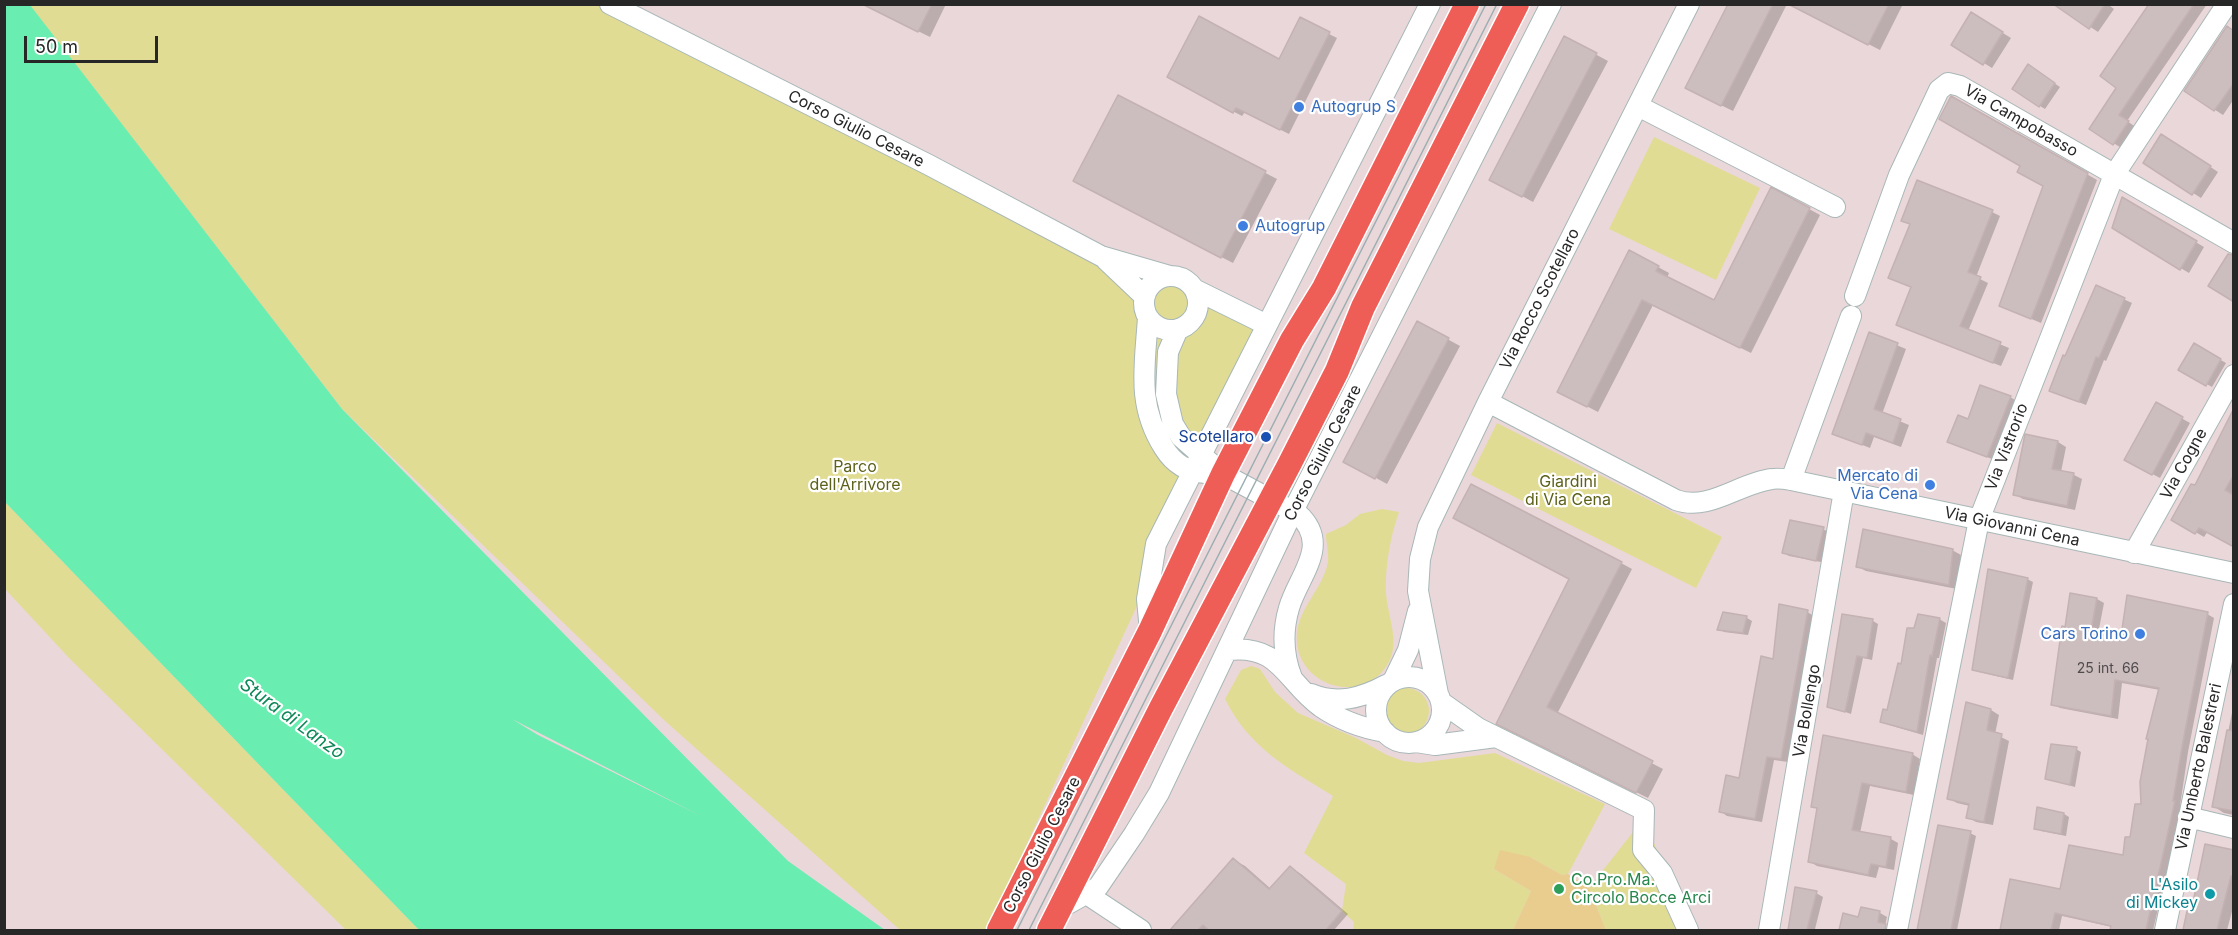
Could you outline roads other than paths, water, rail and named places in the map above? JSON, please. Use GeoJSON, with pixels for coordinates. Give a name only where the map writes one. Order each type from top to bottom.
{"type":"FeatureCollection","features":[{"type":"Feature","properties":{"kind":"main road","name":"Corso Giulio Cesare"},"geometry":{"type":"LineString","coordinates":[[999,930],[1150,631],[1223,474],[1292,340],[1324,288],[1467,4]]}},
{"type":"Feature","properties":{"kind":"main road","name":"Corso Giulio Cesare"},"geometry":{"type":"LineString","coordinates":[[1054,920],[1079,889],[1337,371],[1363,307],[1517,4]]}},
{"type":"Feature","properties":{"kind":"street","name":"Corso Giulio Cesare"},"geometry":{"type":"LineString","coordinates":[[610,4],[929,165],[1101,256],[1170,276]]}},
{"type":"Feature","properties":{"kind":"street"},"geometry":{"type":"LineString","coordinates":[[1150,631],[1147,599],[1156,544],[1430,4]]}},
{"type":"Feature","properties":{"kind":"street","name":"Corso Giulio Cesare"},"geometry":{"type":"LineString","coordinates":[[1079,889],[1098,887],[1153,802],[1293,511],[1551,4]]}},
{"type":"Feature","properties":{"kind":"street","name":"Via Rocco Scotellaro"},"geometry":{"type":"LineString","coordinates":[[1390,683],[1411,643],[1419,602],[1420,559],[1428,527],[1488,402],[1689,4]]}},
{"type":"Feature","properties":{"kind":"street","name":"Via Vistrorio"},"geometry":{"type":"LineString","coordinates":[[1897,930],[1979,520],[2114,175],[2227,4]]}},
{"type":"Feature","properties":{"kind":"street","name":"Via Campobasso"},"geometry":{"type":"LineString","coordinates":[[1791,480],[1899,175],[1939,90],[1945,84],[1953,83],[1960,86],[2234,243]]}},
{"type":"Feature","properties":{"kind":"street"},"geometry":{"type":"LineString","coordinates":[[1638,106],[1834,207]]}},
{"type":"Feature","properties":{"kind":"street","name":"Corso Giulio Cesare"},"geometry":{"type":"LineString","coordinates":[[1101,256],[1144,296]]}},
{"type":"Feature","properties":{"kind":"street"},"geometry":{"type":"LineString","coordinates":[[1194,289],[1198,303],[1194,316],[1184,326],[1171,330],[1157,326],[1148,317],[1144,296],[1147,290],[1157,280],[1170,276],[1184,280],[1194,289],[1267,325]]}},
{"type":"Feature","properties":{"kind":"street"},"geometry":{"type":"LineString","coordinates":[[1148,317],[1143,391],[1147,415],[1154,434],[1168,455],[1175,462],[1196,463],[1223,474],[1293,511],[1302,518],[1313,540],[1310,563],[1291,601],[1285,626],[1285,659],[1299,685],[1329,699],[1348,699],[1365,696],[1390,683],[1410,677],[1419,678],[1433,687],[1440,698],[1464,720],[1644,810],[1643,850],[1662,873],[1688,930]]}},
{"type":"Feature","properties":{"kind":"street"},"geometry":{"type":"LineString","coordinates":[[1178,329],[1168,352],[1166,373],[1168,409],[1196,463]]}},
{"type":"Feature","properties":{"kind":"street","name":"Via Cogne"},"geometry":{"type":"LineString","coordinates":[[2134,553],[2234,375]]}},
{"type":"Feature","properties":{"kind":"street","name":"Via Giovanni Cena"},"geometry":{"type":"LineString","coordinates":[[1488,402],[1676,500],[1688,504],[1707,501],[1772,479],[1791,480],[2234,573]]}},
{"type":"Feature","properties":{"kind":"street","name":"Via Bollengo"},"geometry":{"type":"LineString","coordinates":[[1769,930],[1844,491]]}},
{"type":"Feature","properties":{"kind":"street","name":"Via Rocco Scotellaro"},"geometry":{"type":"LineString","coordinates":[[1419,602],[1440,698]]}},
{"type":"Feature","properties":{"kind":"street","name":"Via Umberto Balestreri"},"geometry":{"type":"LineString","coordinates":[[2165,930],[2234,604]]}},
{"type":"Feature","properties":{"kind":"street"},"geometry":{"type":"LineString","coordinates":[[1228,650],[1242,648],[1260,651],[1277,663],[1320,706],[1365,729],[1385,732]]}},
{"type":"Feature","properties":{"kind":"street"},"geometry":{"type":"LineString","coordinates":[[1390,683],[1381,692],[1376,708],[1380,725],[1385,732],[1399,741],[1436,745],[1496,737]]}},
{"type":"Feature","properties":{"kind":"street"},"geometry":{"type":"LineString","coordinates":[[1416,742],[1431,734],[1437,727],[1442,711],[1440,698]]}},
{"type":"Feature","properties":{"kind":"street"},"geometry":{"type":"LineString","coordinates":[[2188,817],[2234,828]]}},
{"type":"Feature","properties":{"kind":"street"},"geometry":{"type":"LineString","coordinates":[[1079,889],[1141,930]]}},
{"type":"Feature","properties":{"kind":"water","name":"Stura di Lanzo"},"geometry":{"type":"Polygon","coordinates":[[[5,4],[30,5],[342,409],[788,861],[885,930],[419,930],[5,502],[5,4]],[[512,719],[538,735],[701,816],[512,719]]]}},
{"type":"Feature","properties":{"kind":"tram line"},"geometry":{"type":"LineString","coordinates":[[1017,930],[1486,4]]}},
{"type":"Feature","properties":{"kind":"tram line"},"geometry":{"type":"LineString","coordinates":[[1029,930],[1497,4]]}},
{"type":"Feature","properties":{"kind":"place","name":"Autogrup S"},"geometry":{"type":"Point","coordinates":[1299,107]}},
{"type":"Feature","properties":{"kind":"place","name":"Autogrup"},"geometry":{"type":"Point","coordinates":[1243,226]}},
{"type":"Feature","properties":{"kind":"place","name":"Scotellaro"},"geometry":{"type":"Point","coordinates":[1266,437]}},
{"type":"Feature","properties":{"kind":"place","name":"Mercato di Via Cena"},"geometry":{"type":"Point","coordinates":[1930,485]}},
{"type":"Feature","properties":{"kind":"place","name":"Cars Torino"},"geometry":{"type":"Point","coordinates":[2140,634]}},
{"type":"Feature","properties":{"kind":"place","name":"Co.Pro.Ma. Circolo Bocce Arci"},"geometry":{"type":"Point","coordinates":[1559,889]}},
{"type":"Feature","properties":{"kind":"place","name":"L'Asilo di Mickey"},"geometry":{"type":"Point","coordinates":[2210,894]}},
{"type":"Feature","properties":{"kind":"park label","name":"Parco dell'Arrivore"},"geometry":{"type":"Point","coordinates":[855,476]}},
{"type":"Feature","properties":{"kind":"park label","name":"Giardini di Via Cena"},"geometry":{"type":"Point","coordinates":[1568,491]}}]}
